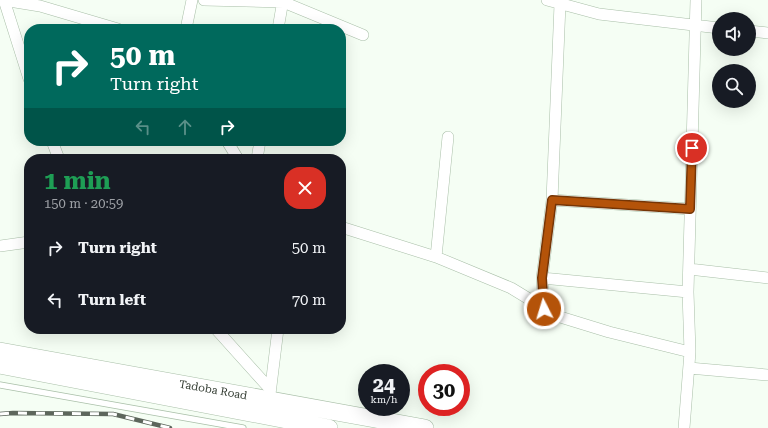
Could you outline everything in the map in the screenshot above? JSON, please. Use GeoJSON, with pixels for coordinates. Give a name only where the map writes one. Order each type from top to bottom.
{"type":"FeatureCollection","features":[{"type":"Feature","properties":{"kind":"main road","name":"Tadoba Road"},"geometry":{"type":"LineString","coordinates":[[0,351],[270,395],[425,428]]}},
{"type":"Feature","properties":{"kind":"main road","name":"Tadoba Road"},"geometry":{"type":"LineString","coordinates":[[0,365],[329,428]]}},
{"type":"Feature","properties":{"kind":"street"},"geometry":{"type":"LineString","coordinates":[[24,65],[3,0],[40,6],[101,24]]}},
{"type":"Feature","properties":{"kind":"street"},"geometry":{"type":"LineString","coordinates":[[187,24],[192,0]]}},
{"type":"Feature","properties":{"kind":"street"},"geometry":{"type":"LineString","coordinates":[[204,0],[283,1],[337,24]]}},
{"type":"Feature","properties":{"kind":"street"},"geometry":{"type":"LineString","coordinates":[[547,0],[599,14],[712,27]]}},
{"type":"Feature","properties":{"kind":"street"},"geometry":{"type":"LineString","coordinates":[[684,428],[690,352],[688,292],[696,0]]}},
{"type":"Feature","properties":{"kind":"street"},"geometry":{"type":"LineString","coordinates":[[279,24],[283,1]]}},
{"type":"Feature","properties":{"kind":"street"},"geometry":{"type":"LineString","coordinates":[[544,309],[542,278],[552,200],[560,4]]}},
{"type":"Feature","properties":{"kind":"street"},"geometry":{"type":"LineString","coordinates":[[346,28],[363,35]]}},
{"type":"Feature","properties":{"kind":"street"},"geometry":{"type":"LineString","coordinates":[[756,32],[768,33]]}},
{"type":"Feature","properties":{"kind":"street"},"geometry":{"type":"LineString","coordinates":[[436,257],[448,137]]}},
{"type":"Feature","properties":{"kind":"street"},"geometry":{"type":"LineString","coordinates":[[552,200],[690,209]]}},
{"type":"Feature","properties":{"kind":"street"},"geometry":{"type":"LineString","coordinates":[[346,229],[436,257],[511,288],[557,316],[609,332],[690,352]]}},
{"type":"Feature","properties":{"kind":"street"},"geometry":{"type":"LineString","coordinates":[[0,246],[24,243]]}},
{"type":"Feature","properties":{"kind":"street"},"geometry":{"type":"LineString","coordinates":[[689,269],[768,278]]}},
{"type":"Feature","properties":{"kind":"street"},"geometry":{"type":"LineString","coordinates":[[542,278],[688,292]]}},
{"type":"Feature","properties":{"kind":"street"},"geometry":{"type":"LineString","coordinates":[[220,334],[270,395]]}},
{"type":"Feature","properties":{"kind":"street"},"geometry":{"type":"LineString","coordinates":[[270,395],[277,334]]}},
{"type":"Feature","properties":{"kind":"street"},"geometry":{"type":"LineString","coordinates":[[689,368],[768,376]]}},
{"type":"Feature","properties":{"kind":"lane"},"geometry":{"type":"LineString","coordinates":[[0,385],[243,428]]}},
{"type":"Feature","properties":{"kind":"railway"},"geometry":{"type":"LineString","coordinates":[[0,414],[113,414],[170,428]]}},
{"type":"Feature","properties":{"kind":"route"},"geometry":{"type":"LineString","coordinates":[[544,309],[542,278],[552,200],[690,209],[692,148]]}}]}
